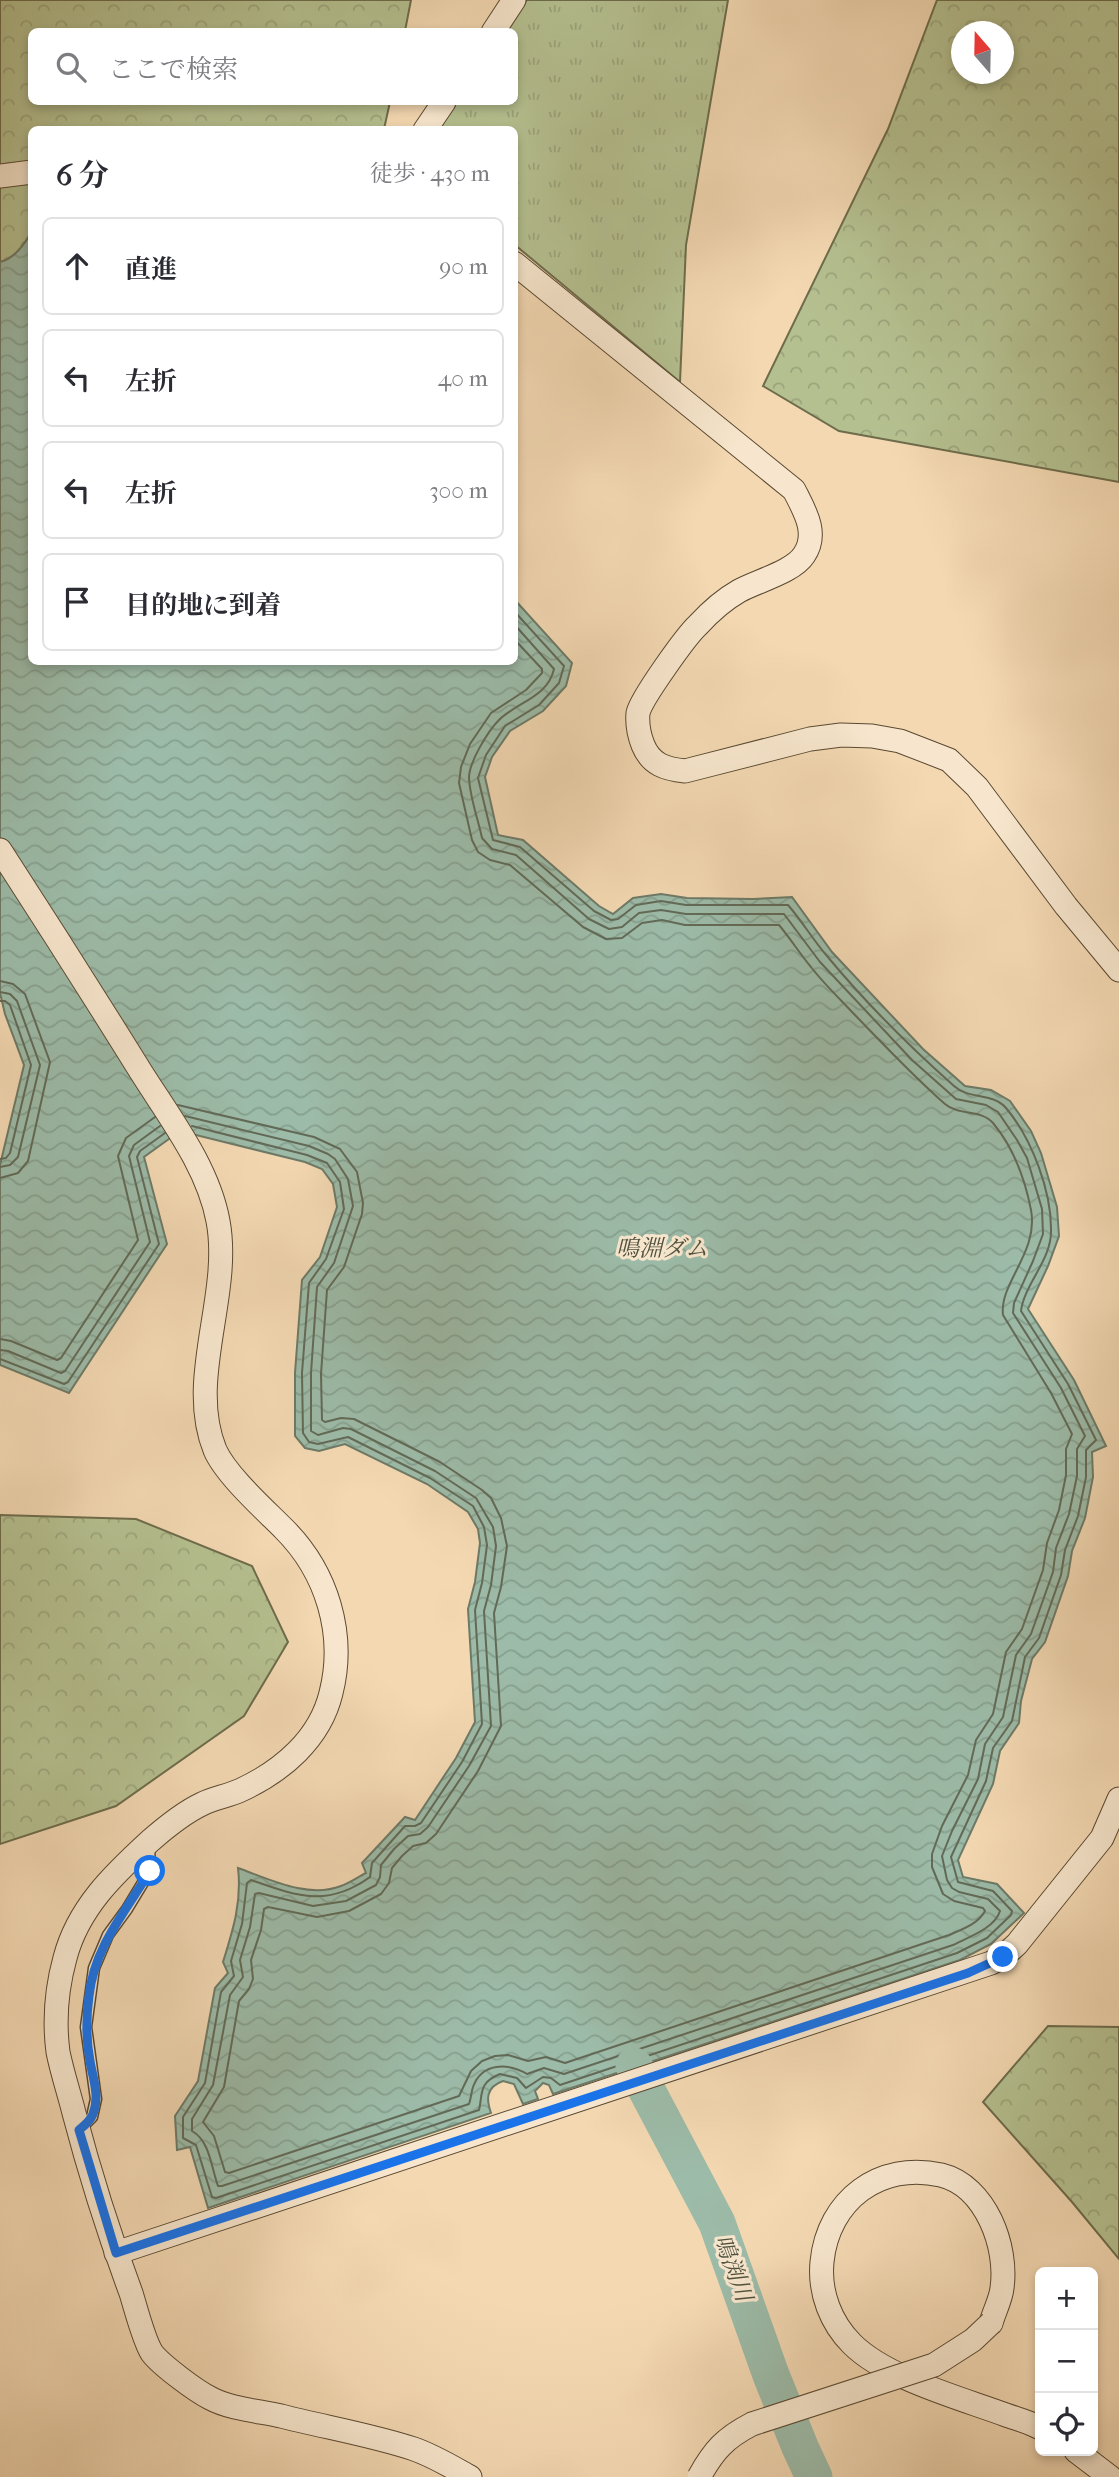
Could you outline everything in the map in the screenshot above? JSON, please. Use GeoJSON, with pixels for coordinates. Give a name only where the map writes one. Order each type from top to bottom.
{"type":"FeatureCollection","features":[{"type":"Feature","properties":{"kind":"street"},"geometry":{"type":"LineString","coordinates":[[496,28],[514,0]]}},
{"type":"Feature","properties":{"kind":"street"},"geometry":{"type":"LineString","coordinates":[[428,126],[442,105]]}},
{"type":"Feature","properties":{"kind":"street"},"geometry":{"type":"LineString","coordinates":[[0,176],[28,172]]}},
{"type":"Feature","properties":{"kind":"street"},"geometry":{"type":"LineString","coordinates":[[518,266],[793,490],[809,518],[810,539],[804,556],[790,567],[737,592],[696,626],[656,682],[638,712],[639,732],[644,748],[654,763],[685,771],[810,739],[841,735],[872,736],[900,741],[949,760],[977,787],[1066,906],[1119,970]]}},
{"type":"Feature","properties":{"kind":"street"},"geometry":{"type":"LineString","coordinates":[[0,850],[169,1116],[212,1195],[221,1246],[219,1291],[206,1388],[209,1426],[216,1454],[256,1503],[289,1534],[316,1572],[327,1595],[335,1626],[336,1656],[331,1696],[316,1727],[294,1758],[256,1782],[237,1792],[201,1804],[166,1826],[127,1862],[87,1906],[66,1954],[57,2001],[58,2050],[79,2130],[116,2253],[152,2352],[180,2378],[212,2400],[415,2449],[470,2477]]}},
{"type":"Feature","properties":{"kind":"street"},"geometry":{"type":"LineString","coordinates":[[116,2253],[991,1963],[1003,1957],[1017,1944],[1102,1838],[1119,1798]]}},
{"type":"Feature","properties":{"kind":"street"},"geometry":{"type":"LineString","coordinates":[[699,2477],[711,2455],[730,2436],[752,2424],[903,2375],[934,2365],[974,2340],[990,2323],[1002,2289],[1003,2258],[996,2231],[985,2209],[967,2189],[944,2176],[910,2172],[880,2178],[855,2194],[837,2215],[824,2244],[821,2276],[832,2316],[854,2346],[890,2370],[903,2375],[1035,2426]]}},
{"type":"Feature","properties":{"kind":"street"},"geometry":{"type":"LineString","coordinates":[[1083,2456],[1110,2477]]}},
{"type":"Feature","properties":{"kind":"lane"},"geometry":{"type":"LineString","coordinates":[[79,2130],[92,2117],[96,2099],[86,2027],[93,1968],[108,1935],[150,1871],[149,1842]]}},
{"type":"Feature","properties":{"kind":"green space"},"geometry":{"type":"Polygon","coordinates":[[[0,0],[411,0],[406,28],[28,28],[28,105],[389,105],[385,126],[28,126],[28,238],[14,255],[0,262],[0,0]]]}},
{"type":"Feature","properties":{"kind":"green space"},"geometry":{"type":"Polygon","coordinates":[[[527,0],[728,0],[686,245],[680,382],[518,247],[518,126],[437,126],[452,105],[518,105],[518,28],[506,28],[527,0]]]}},
{"type":"Feature","properties":{"kind":"green space"},"geometry":{"type":"Polygon","coordinates":[[[937,0],[1119,0],[1119,482],[839,431],[763,386],[888,129],[937,0]]]}},
{"type":"Feature","properties":{"kind":"green space"},"geometry":{"type":"Polygon","coordinates":[[[0,1515],[136,1519],[252,1566],[288,1642],[244,1716],[116,1806],[0,1844],[0,1515]]]}},
{"type":"Feature","properties":{"kind":"green space"},"geometry":{"type":"Polygon","coordinates":[[[1048,2026],[1119,2027],[1119,2259],[983,2102],[1048,2026]]]}},
{"type":"Feature","properties":{"kind":"water","name":"鳴淵ダム"},"geometry":{"type":"Polygon","coordinates":[[[28,238],[28,665],[518,665],[518,603],[572,663],[566,686],[543,711],[510,731],[492,757],[485,777],[498,835],[523,840],[599,906],[613,914],[633,898],[661,894],[687,898],[792,897],[832,952],[923,1049],[965,1086],[991,1090],[1010,1101],[1031,1131],[1041,1153],[1057,1207],[1059,1236],[1028,1309],[1074,1380],[1106,1446],[1092,1452],[1093,1477],[1085,1518],[1072,1551],[1068,1576],[1045,1642],[1032,1659],[1021,1701],[1019,1723],[1000,1751],[993,1784],[958,1860],[963,1877],[997,1884],[1024,1913],[991,1944],[960,1960],[553,2094],[549,2085],[543,2083],[535,2091],[538,2099],[523,2104],[514,2084],[503,2081],[490,2090],[488,2103],[491,2113],[208,2208],[190,2147],[177,2150],[175,2116],[198,2081],[215,1988],[228,1973],[223,1962],[238,1904],[238,1868],[302,1889],[341,1886],[366,1873],[362,1863],[405,1817],[415,1820],[456,1758],[475,1722],[468,1609],[480,1543],[478,1529],[468,1512],[427,1484],[345,1444],[319,1451],[305,1448],[295,1436],[295,1373],[302,1280],[320,1257],[337,1207],[333,1184],[322,1169],[305,1162],[180,1131],[144,1157],[167,1244],[69,1393],[0,1365],[0,1165],[24,1065],[0,993],[0,262],[14,255],[28,238]]]}},
{"type":"Feature","properties":{"kind":"waterway","name":"鳴渕川"},"geometry":{"type":"LineString","coordinates":[[634,2066],[717,2223],[771,2375],[814,2477]]}},
{"type":"Feature","properties":{"kind":"route"},"geometry":{"type":"LineString","coordinates":[[150,1871],[108,1935],[93,1968],[86,2027],[96,2099],[92,2117],[79,2130],[116,2253],[968,1973],[1003,1957]]}}]}
